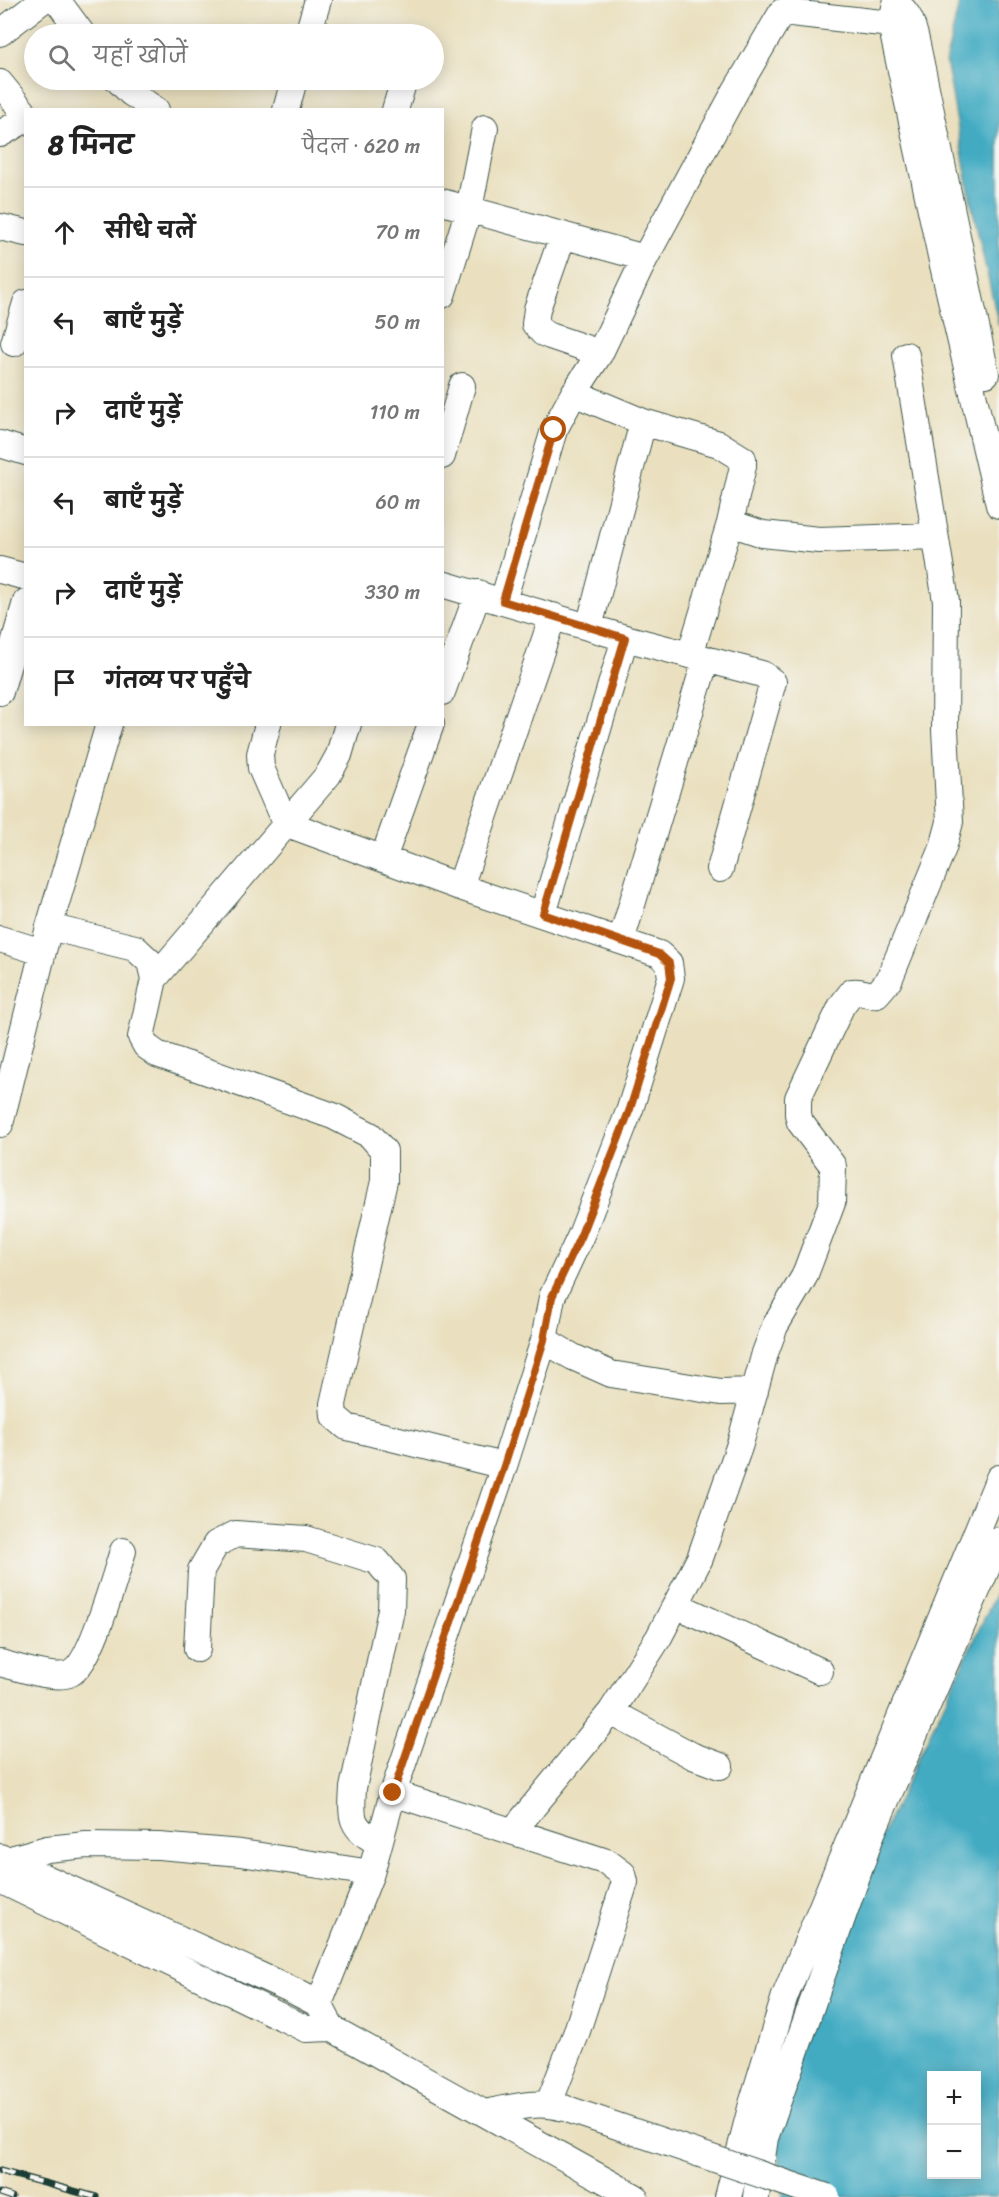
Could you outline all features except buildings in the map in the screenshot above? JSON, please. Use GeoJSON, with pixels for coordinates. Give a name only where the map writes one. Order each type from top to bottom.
{"type":"FeatureCollection","features":[{"type":"Feature","properties":{"kind":"street"},"geometry":{"type":"LineString","coordinates":[[0,33],[43,0]]}},
{"type":"Feature","properties":{"kind":"street"},"geometry":{"type":"LineString","coordinates":[[57,0],[75,24]]}},
{"type":"Feature","properties":{"kind":"street"},"geometry":{"type":"LineString","coordinates":[[311,24],[318,0]]}},
{"type":"Feature","properties":{"kind":"street"},"geometry":{"type":"LineString","coordinates":[[503,601],[554,430],[574,393],[600,353],[645,258],[783,6],[895,9],[906,11],[910,18],[999,437]]}},
{"type":"Feature","properties":{"kind":"street"},"geometry":{"type":"LineString","coordinates":[[895,9],[942,261],[999,505]]}},
{"type":"Feature","properties":{"kind":"street"},"geometry":{"type":"LineString","coordinates":[[0,83],[24,113]]}},
{"type":"Feature","properties":{"kind":"street"},"geometry":{"type":"LineString","coordinates":[[128,90],[153,108]]}},
{"type":"Feature","properties":{"kind":"street"},"geometry":{"type":"LineString","coordinates":[[287,108],[291,90]]}},
{"type":"Feature","properties":{"kind":"street"},"geometry":{"type":"LineString","coordinates":[[396,108],[401,90]]}},
{"type":"Feature","properties":{"kind":"street"},"geometry":{"type":"LineString","coordinates":[[0,134],[24,120]]}},
{"type":"Feature","properties":{"kind":"street"},"geometry":{"type":"LineString","coordinates":[[444,289],[469,209],[485,128]]}},
{"type":"Feature","properties":{"kind":"street"},"geometry":{"type":"LineString","coordinates":[[444,203],[645,258]]}},
{"type":"Feature","properties":{"kind":"street"},"geometry":{"type":"LineString","coordinates":[[0,227],[24,233]]}},
{"type":"Feature","properties":{"kind":"street"},"geometry":{"type":"LineString","coordinates":[[562,235],[537,309],[536,324],[543,333],[600,353]]}},
{"type":"Feature","properties":{"kind":"street"},"geometry":{"type":"LineString","coordinates":[[13,343],[24,309]]}},
{"type":"Feature","properties":{"kind":"street"},"geometry":{"type":"LineString","coordinates":[[513,1831],[610,1712],[659,1637],[700,1558],[740,1444],[775,1326],[804,1277],[832,1203],[833,1166],[800,1122],[798,1098],[842,1005],[852,992],[877,994],[889,980],[943,848],[950,822],[945,730],[946,601],[906,355]]}},
{"type":"Feature","properties":{"kind":"street"},"geometry":{"type":"LineString","coordinates":[[444,449],[462,386]]}},
{"type":"Feature","properties":{"kind":"street"},"geometry":{"type":"LineString","coordinates":[[574,393],[643,422],[719,444],[743,459],[698,657],[621,941]]}},
{"type":"Feature","properties":{"kind":"street"},"geometry":{"type":"LineString","coordinates":[[589,627],[643,422]]}},
{"type":"Feature","properties":{"kind":"street"},"geometry":{"type":"LineString","coordinates":[[0,444],[24,451]]}},
{"type":"Feature","properties":{"kind":"street"},"geometry":{"type":"LineString","coordinates":[[730,523],[763,534],[819,540],[935,536]]}},
{"type":"Feature","properties":{"kind":"street"},"geometry":{"type":"LineString","coordinates":[[0,570],[24,576]]}},
{"type":"Feature","properties":{"kind":"street"},"geometry":{"type":"LineString","coordinates":[[444,584],[625,638],[762,674],[773,682],[720,869]]}},
{"type":"Feature","properties":{"kind":"street"},"geometry":{"type":"LineString","coordinates":[[444,687],[478,593]]}},
{"type":"Feature","properties":{"kind":"street"},"geometry":{"type":"LineString","coordinates":[[0,692],[24,609]]}},
{"type":"Feature","properties":{"kind":"street"},"geometry":{"type":"LineString","coordinates":[[460,887],[553,616]]}},
{"type":"Feature","properties":{"kind":"street"},"geometry":{"type":"LineString","coordinates":[[543,914],[625,638]]}},
{"type":"Feature","properties":{"kind":"street"},"geometry":{"type":"LineString","coordinates":[[0,1124],[42,952],[108,726]]}},
{"type":"Feature","properties":{"kind":"street"},"geometry":{"type":"LineString","coordinates":[[267,726],[260,754],[261,768],[285,824],[460,887],[659,954],[669,963],[671,978],[630,1109],[581,1235],[552,1297],[544,1340],[504,1466],[393,1793],[371,1873],[319,2004]]}},
{"type":"Feature","properties":{"kind":"street"},"geometry":{"type":"LineString","coordinates":[[154,979],[328,774],[339,755],[347,726]]}},
{"type":"Feature","properties":{"kind":"street"},"geometry":{"type":"LineString","coordinates":[[383,859],[430,726]]}},
{"type":"Feature","properties":{"kind":"street"},"geometry":{"type":"LineString","coordinates":[[49,927],[135,948],[150,962],[154,979],[141,1037],[146,1046],[157,1054],[333,1116],[370,1135],[384,1151],[384,1181],[333,1404],[334,1416],[347,1427],[504,1466]]}},
{"type":"Feature","properties":{"kind":"street"},"geometry":{"type":"LineString","coordinates":[[0,939],[42,952]]}},
{"type":"Feature","properties":{"kind":"street"},"geometry":{"type":"LineString","coordinates":[[544,1340],[573,1358],[611,1374],[721,1392],[755,1391]]}},
{"type":"Feature","properties":{"kind":"street"},"geometry":{"type":"LineString","coordinates":[[728,2197],[752,2104],[785,1996],[999,1478]]}},
{"type":"Feature","properties":{"kind":"street"},"geometry":{"type":"LineString","coordinates":[[197,1649],[201,1570],[216,1544],[236,1534],[306,1539],[377,1562],[392,1579],[391,1610],[353,1788],[351,1816],[356,1827],[363,1834],[379,1843]]}},
{"type":"Feature","properties":{"kind":"street"},"geometry":{"type":"LineString","coordinates":[[756,2197],[765,2138],[872,1833],[999,1540]]}},
{"type":"Feature","properties":{"kind":"street"},"geometry":{"type":"LineString","coordinates":[[0,1663],[53,1676],[69,1674],[79,1667],[90,1649],[123,1551]]}},
{"type":"Feature","properties":{"kind":"street"},"geometry":{"type":"LineString","coordinates":[[676,1605],[820,1671]]}},
{"type":"Feature","properties":{"kind":"street"},"geometry":{"type":"LineString","coordinates":[[610,1712],[693,1756],[720,1766]]}},
{"type":"Feature","properties":{"kind":"street"},"geometry":{"type":"LineString","coordinates":[[393,1793],[607,1862],[623,1874],[625,1882],[576,2034],[559,2107]]}},
{"type":"Feature","properties":{"kind":"street"},"geometry":{"type":"LineString","coordinates":[[2,1866],[47,1849],[86,1845],[159,1846],[241,1853],[371,1873]]}},
{"type":"Feature","properties":{"kind":"street"},"geometry":{"type":"LineString","coordinates":[[2,1866],[292,1990],[319,2004],[331,2028]]}},
{"type":"Feature","properties":{"kind":"street"},"geometry":{"type":"LineString","coordinates":[[2,1866],[306,2029],[331,2028],[634,2197]]}},
{"type":"Feature","properties":{"kind":"street"},"geometry":{"type":"LineString","coordinates":[[484,2114],[531,2104],[559,2107],[827,2197]]}},
{"type":"Feature","properties":{"kind":"water"},"geometry":{"type":"Polygon","coordinates":[[[960,0],[999,0],[999,326],[971,202],[946,60],[960,0]]]}},
{"type":"Feature","properties":{"kind":"water"},"geometry":{"type":"Polygon","coordinates":[[[999,1587],[999,2192],[996,2197],[783,2197],[776,2119],[845,1913],[999,1587]]]}},
{"type":"Feature","properties":{"kind":"railway"},"geometry":{"type":"LineString","coordinates":[[0,2171],[96,2197]]}},
{"type":"Feature","properties":{"kind":"railway"},"geometry":{"type":"LineString","coordinates":[[0,2193],[12,2197]]}},
{"type":"Feature","properties":{"kind":"route"},"geometry":{"type":"LineString","coordinates":[[393,1793],[504,1466],[544,1340],[552,1297],[581,1235],[630,1109],[671,978],[669,963],[659,954],[543,914],[625,638],[503,601],[554,430]]}}]}
